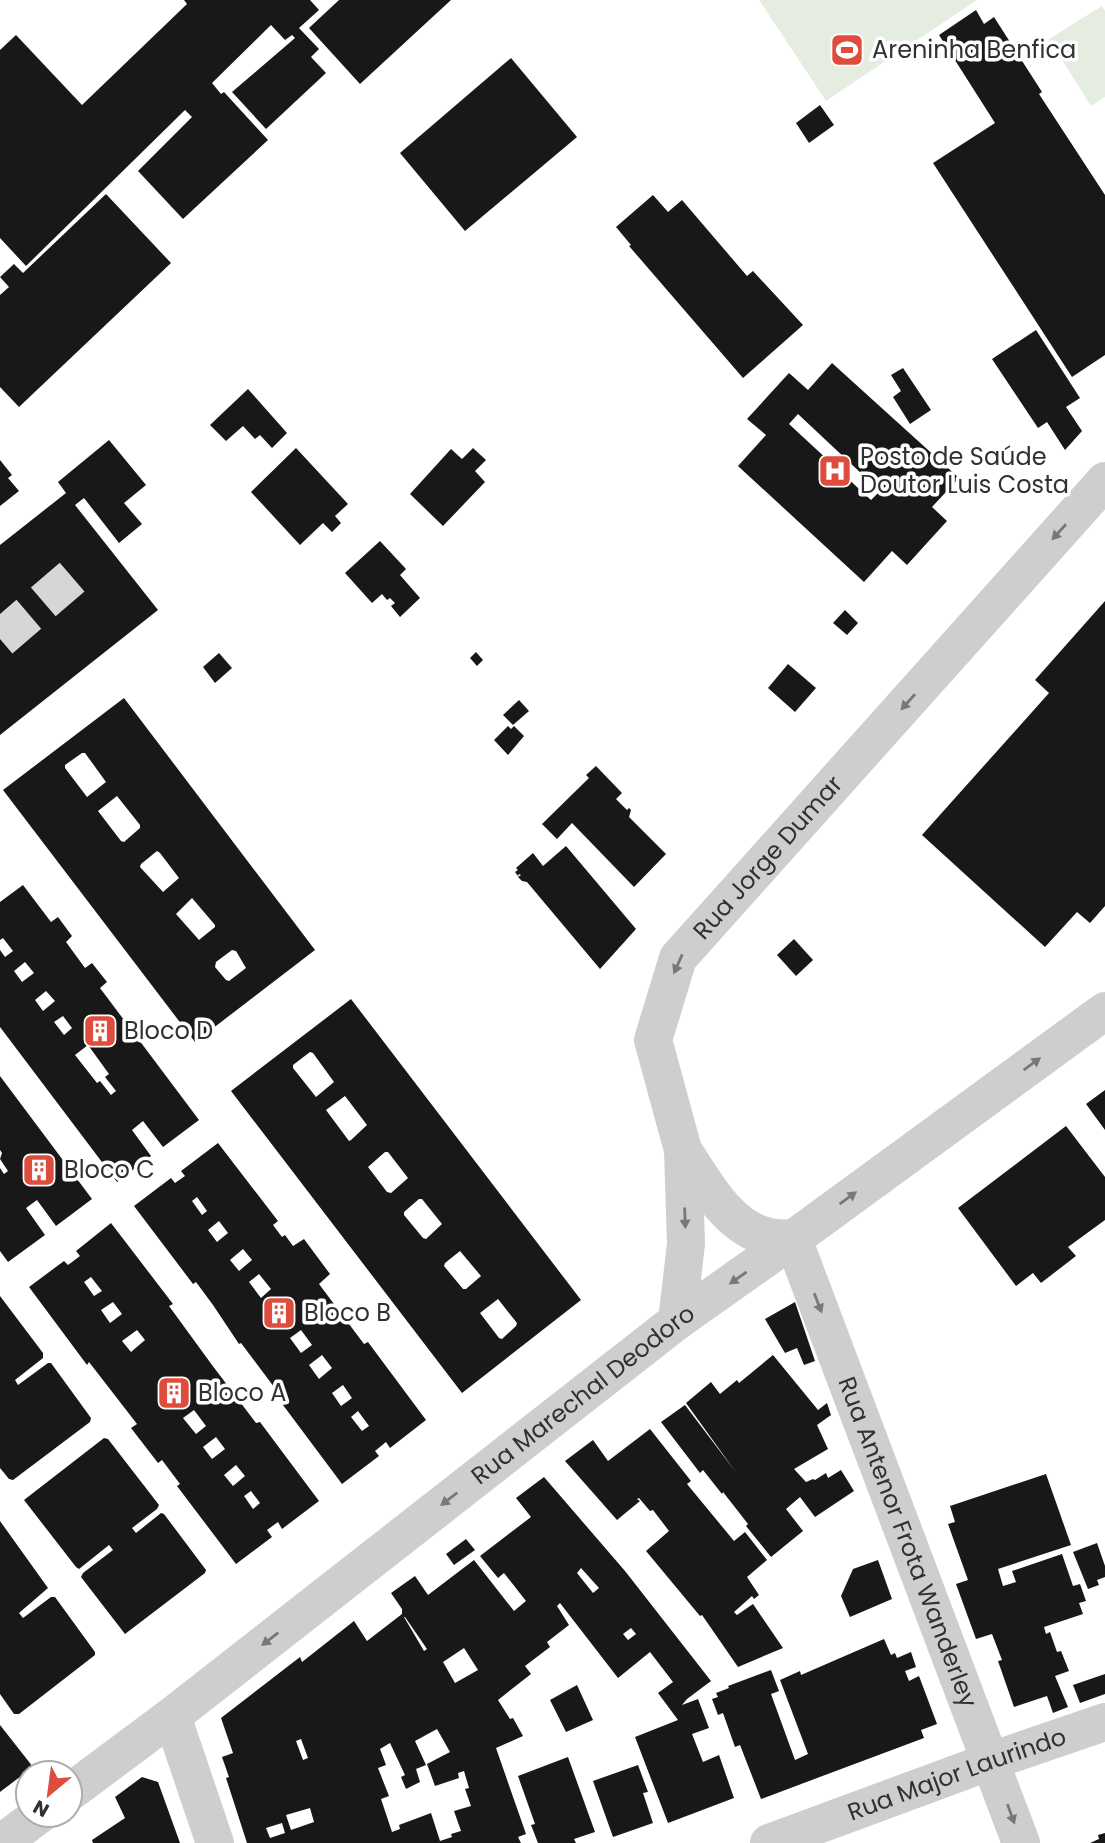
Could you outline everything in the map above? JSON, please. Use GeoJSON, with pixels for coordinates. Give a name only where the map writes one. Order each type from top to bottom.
{"type":"FeatureCollection","features":[{"type":"Feature","properties":{"kind":"street","name":"Rua Jorge Dumar"},"geometry":{"type":"LineString","coordinates":[[677,1321],[686,1244],[683,1150],[653,1040],[678,958],[1105,481]]}},
{"type":"Feature","properties":{"kind":"street","name":"Rua Marechal Deodoro"},"geometry":{"type":"LineString","coordinates":[[84,1782],[173,1716],[677,1321],[1105,1011]]}},
{"type":"Feature","properties":{"kind":"street"},"geometry":{"type":"LineString","coordinates":[[683,1150],[712,1194],[738,1222],[766,1237],[793,1239]]}},
{"type":"Feature","properties":{"kind":"street","name":"Rua Antenor Frota Wanderley"},"geometry":{"type":"LineString","coordinates":[[793,1239],[1021,1843]]}},
{"type":"Feature","properties":{"kind":"street"},"geometry":{"type":"LineString","coordinates":[[173,1716],[215,1843]]}},
{"type":"Feature","properties":{"kind":"street","name":"Rua Major Laurindo"},"geometry":{"type":"LineString","coordinates":[[769,1843],[1105,1722]]}},
{"type":"Feature","properties":{"kind":"street"},"geometry":{"type":"LineString","coordinates":[[1,1843],[20,1829]]}},
{"type":"Feature","properties":{"kind":"shaded area","name":"Areninha Benfica"},"geometry":{"type":"Polygon","coordinates":[[[759,0],[977,0],[826,101],[759,0]]]}},
{"type":"Feature","properties":{"kind":"shaded area"},"geometry":{"type":"Polygon","coordinates":[[[1102,6],[1105,11],[1105,97],[1091,106],[1049,39],[1102,6]]]}},
{"type":"Feature","properties":{"kind":"building"},"geometry":{"type":"Polygon","coordinates":[[[184,0],[310,0],[319,10],[299,28],[319,49],[311,57],[326,73],[266,129],[232,92],[295,38],[292,35],[285,40],[271,25],[212,83],[221,94],[224,92],[268,140],[183,219],[138,171],[192,117],[185,110],[26,266],[0,238],[0,50],[16,35],[82,105],[187,4],[184,0]]]}},
{"type":"Feature","properties":{"kind":"building"},"geometry":{"type":"Polygon","coordinates":[[[339,0],[451,0],[360,84],[309,28],[339,0]]]}},
{"type":"Feature","properties":{"kind":"building"},"geometry":{"type":"Polygon","coordinates":[[[976,10],[984,24],[994,17],[1042,92],[1039,94],[1105,195],[1105,355],[1072,377],[933,163],[995,123],[939,35],[976,10]]]}},
{"type":"Feature","properties":{"kind":"building"},"geometry":{"type":"Polygon","coordinates":[[[511,58],[577,137],[465,231],[400,153],[511,58]]]}},
{"type":"Feature","properties":{"kind":"building"},"geometry":{"type":"Polygon","coordinates":[[[820,105],[834,125],[809,143],[796,123],[820,105]]]}},
{"type":"Feature","properties":{"kind":"building"},"geometry":{"type":"Polygon","coordinates":[[[106,194],[171,263],[19,407],[0,387],[0,295],[9,287],[0,277],[14,264],[23,273],[106,194]]]}},
{"type":"Feature","properties":{"kind":"building"},"geometry":{"type":"Polygon","coordinates":[[[653,195],[668,212],[682,200],[747,276],[753,271],[803,325],[743,378],[629,246],[631,245],[616,227],[653,195]]]}},
{"type":"Feature","properties":{"kind":"building"},"geometry":{"type":"Polygon","coordinates":[[[1036,330],[1080,398],[1066,407],[1082,431],[1065,450],[1047,422],[1038,428],[992,359],[1036,330]]]}},
{"type":"Feature","properties":{"kind":"building"},"geometry":{"type":"Polygon","coordinates":[[[832,363],[959,478],[932,507],[947,521],[907,565],[892,551],[864,582],[738,466],[766,435],[747,419],[789,373],[808,390],[832,363]],[[798,414],[789,424],[871,500],[880,491],[798,414]]]}},
{"type":"Feature","properties":{"kind":"building"},"geometry":{"type":"Polygon","coordinates":[[[903,368],[931,410],[910,424],[893,397],[901,391],[891,375],[903,368]]]}},
{"type":"Feature","properties":{"kind":"building"},"geometry":{"type":"Polygon","coordinates":[[[248,389],[287,433],[272,448],[260,435],[255,439],[243,426],[226,441],[210,425],[248,389]]]}},
{"type":"Feature","properties":{"kind":"building"},"geometry":{"type":"Polygon","coordinates":[[[109,440],[146,485],[124,503],[142,524],[119,543],[84,498],[75,505],[158,610],[0,735],[0,545],[66,493],[58,482],[109,440]]]}},
{"type":"Feature","properties":{"kind":"building"},"geometry":{"type":"Polygon","coordinates":[[[296,448],[348,504],[335,516],[341,523],[332,532],[323,523],[300,545],[251,492],[296,448]]]}},
{"type":"Feature","properties":{"kind":"building"},"geometry":{"type":"Polygon","coordinates":[[[473,448],[486,460],[475,471],[485,482],[443,526],[410,494],[451,449],[462,459],[473,448]]]}},
{"type":"Feature","properties":{"kind":"building"},"geometry":{"type":"Polygon","coordinates":[[[0,460],[12,475],[8,478],[19,491],[0,506],[0,460]]]}},
{"type":"Feature","properties":{"kind":"building"},"geometry":{"type":"Polygon","coordinates":[[[380,541],[406,569],[400,575],[420,598],[400,617],[391,606],[395,603],[390,598],[387,600],[382,594],[372,603],[345,573],[380,541]]]}},
{"type":"Feature","properties":{"kind":"building"},"geometry":{"type":"Polygon","coordinates":[[[1105,601],[1105,906],[1090,923],[1077,912],[1045,947],[922,835],[1049,693],[1035,680],[1105,601]]]}},
{"type":"Feature","properties":{"kind":"building"},"geometry":{"type":"Polygon","coordinates":[[[845,610],[858,623],[847,635],[833,623],[845,610]]]}},
{"type":"Feature","properties":{"kind":"building"},"geometry":{"type":"Polygon","coordinates":[[[476,652],[483,660],[477,666],[470,658],[476,652]]]}},
{"type":"Feature","properties":{"kind":"building"},"geometry":{"type":"Polygon","coordinates":[[[219,653],[232,668],[215,683],[203,667],[219,653]]]}},
{"type":"Feature","properties":{"kind":"building"},"geometry":{"type":"Polygon","coordinates":[[[788,664],[816,688],[795,712],[768,688],[788,664]]]}},
{"type":"Feature","properties":{"kind":"building"},"geometry":{"type":"Polygon","coordinates":[[[124,698],[315,950],[195,1042],[3,790],[124,698]],[[85,753],[65,765],[87,797],[106,782],[85,753]],[[117,796],[98,811],[121,841],[124,842],[140,828],[117,796]],[[157,851],[140,867],[163,892],[179,878],[157,851]],[[192,898],[176,914],[199,940],[215,925],[192,898]],[[232,950],[216,962],[215,967],[229,981],[246,968],[236,951],[232,950]]]}},
{"type":"Feature","properties":{"kind":"building"},"geometry":{"type":"Polygon","coordinates":[[[519,700],[529,711],[513,725],[503,715],[519,700]]]}},
{"type":"Feature","properties":{"kind":"building"},"geometry":{"type":"Polygon","coordinates":[[[508,726],[511,729],[514,726],[524,736],[508,755],[494,740],[508,726]]]}},
{"type":"Feature","properties":{"kind":"building"},"geometry":{"type":"Polygon","coordinates":[[[596,766],[622,793],[616,799],[627,810],[631,810],[629,817],[666,854],[634,887],[572,823],[557,839],[542,824],[589,778],[586,775],[596,766]]]}},
{"type":"Feature","properties":{"kind":"building"},"geometry":{"type":"Polygon","coordinates":[[[566,846],[636,929],[600,969],[527,882],[518,877],[521,875],[518,876],[515,872],[533,853],[543,866],[566,846]]]}},
{"type":"Feature","properties":{"kind":"building","name":"Bloco D"},"geometry":{"type":"Polygon","coordinates":[[[23,885],[51,922],[58,917],[72,936],[66,942],[85,968],[92,963],[107,982],[100,988],[199,1120],[163,1147],[143,1121],[132,1130],[151,1156],[117,1182],[0,1027],[0,950],[5,957],[13,951],[3,938],[0,940],[0,902],[23,885]],[[25,962],[14,971],[22,982],[34,973],[25,962]],[[46,991],[35,1000],[43,1011],[55,1001],[46,991]],[[63,1016],[54,1022],[64,1035],[72,1028],[63,1016]],[[88,1045],[75,1055],[97,1083],[100,1081],[111,1095],[116,1091],[105,1077],[109,1074],[88,1045]]]}},
{"type":"Feature","properties":{"kind":"building"},"geometry":{"type":"Polygon","coordinates":[[[794,939],[813,960],[796,976],[777,955],[794,939]]]}},
{"type":"Feature","properties":{"kind":"building"},"geometry":{"type":"Polygon","coordinates":[[[351,999],[581,1300],[462,1393],[231,1091],[351,999]],[[310,1052],[293,1065],[316,1097],[334,1082],[313,1053],[310,1052]],[[345,1096],[326,1110],[349,1141],[367,1125],[345,1096]],[[385,1152],[368,1167],[387,1192],[391,1193],[408,1178],[388,1152],[385,1152]],[[422,1199],[404,1212],[426,1239],[442,1224],[422,1199]],[[460,1251],[444,1266],[463,1289],[481,1276],[460,1251]],[[498,1299],[480,1313],[502,1339],[517,1323],[498,1299]]]}},
{"type":"Feature","properties":{"kind":"building","name":"Bloco C"},"geometry":{"type":"Polygon","coordinates":[[[0,1076],[92,1199],[56,1226],[37,1200],[26,1208],[45,1235],[8,1262],[0,1251],[0,1168],[4,1174],[8,1171],[0,1159],[0,1076]]]}},
{"type":"Feature","properties":{"kind":"building"},"geometry":{"type":"Polygon","coordinates":[[[1105,1090],[1105,1130],[1086,1104],[1105,1090]]]}},
{"type":"Feature","properties":{"kind":"building"},"geometry":{"type":"Polygon","coordinates":[[[1066,1126],[1105,1177],[1105,1220],[1068,1247],[1076,1256],[1041,1283],[1033,1273],[1016,1286],[958,1208],[1066,1126]]]}},
{"type":"Feature","properties":{"kind":"building","name":"Bloco B"},"geometry":{"type":"Polygon","coordinates":[[[218,1143],[278,1221],[273,1225],[282,1237],[285,1235],[293,1246],[304,1239],[330,1274],[319,1284],[364,1344],[368,1342],[426,1420],[390,1448],[386,1442],[375,1451],[379,1456],[342,1484],[196,1282],[193,1284],[134,1206],[171,1178],[175,1183],[185,1176],[181,1171],[218,1143]],[[197,1197],[192,1201],[202,1215],[207,1211],[197,1197]],[[219,1221],[208,1230],[217,1242],[228,1233],[219,1221]],[[243,1249],[230,1260],[239,1271],[252,1260],[243,1249]],[[259,1274],[249,1282],[261,1298],[271,1289],[259,1274]],[[301,1330],[290,1338],[301,1353],[312,1345],[301,1330]],[[322,1355],[309,1365],[319,1379],[332,1368],[322,1355]],[[343,1385],[332,1393],[341,1406],[352,1398],[343,1385]],[[358,1411],[351,1417],[362,1431],[369,1426],[358,1411]]]}},
{"type":"Feature","properties":{"kind":"building","name":"Bloco A"},"geometry":{"type":"Polygon","coordinates":[[[111,1223],[173,1304],[169,1306],[212,1365],[256,1423],[260,1422],[319,1501],[282,1529],[278,1522],[267,1530],[272,1537],[236,1564],[177,1486],[180,1484],[162,1460],[158,1463],[131,1428],[137,1424],[89,1362],[87,1365],[29,1287],[64,1261],[68,1265],[80,1256],[76,1251],[111,1223]],[[91,1277],[84,1282],[94,1296],[102,1291],[91,1277]],[[113,1302],[101,1310],[110,1323],[122,1314],[113,1302]],[[137,1330],[122,1341],[131,1352],[145,1340],[137,1330]],[[194,1410],[183,1418],[196,1434],[206,1426],[194,1410]],[[216,1437],[203,1447],[212,1459],[225,1449],[216,1437]],[[236,1465],[224,1475],[233,1486],[245,1476],[236,1465]],[[251,1491],[244,1496],[253,1509],[260,1503],[251,1491]]]}},
{"type":"Feature","properties":{"kind":"building"},"geometry":{"type":"Polygon","coordinates":[[[0,1296],[43,1353],[43,1358],[15,1380],[18,1385],[51,1363],[91,1418],[90,1422],[13,1480],[0,1468],[0,1296]]]}},
{"type":"Feature","properties":{"kind":"building"},"geometry":{"type":"Polygon","coordinates":[[[795,1302],[815,1361],[804,1365],[797,1348],[785,1353],[765,1319],[795,1302]]]}},
{"type":"Feature","properties":{"kind":"building"},"geometry":{"type":"Polygon","coordinates":[[[773,1355],[818,1410],[827,1403],[831,1415],[817,1425],[828,1449],[794,1469],[806,1482],[826,1473],[828,1478],[841,1470],[854,1491],[815,1517],[800,1497],[786,1509],[803,1531],[771,1557],[723,1492],[722,1494],[703,1470],[700,1473],[661,1422],[685,1405],[735,1471],[686,1403],[711,1382],[720,1394],[737,1380],[739,1383],[773,1355]]]}},
{"type":"Feature","properties":{"kind":"building"},"geometry":{"type":"Polygon","coordinates":[[[650,1429],[691,1481],[687,1484],[734,1541],[745,1532],[767,1560],[747,1577],[759,1595],[754,1599],[752,1596],[734,1612],[737,1615],[753,1604],[783,1648],[738,1667],[702,1615],[700,1616],[646,1551],[669,1531],[653,1510],[650,1511],[639,1498],[637,1499],[640,1501],[617,1520],[565,1461],[593,1440],[608,1461],[650,1429]]]}},
{"type":"Feature","properties":{"kind":"building"},"geometry":{"type":"Polygon","coordinates":[[[104,1438],[108,1439],[159,1505],[132,1528],[136,1533],[161,1513],[164,1514],[206,1570],[125,1634],[81,1577],[113,1550],[109,1545],[79,1569],[24,1500],[104,1438]]]}},
{"type":"Feature","properties":{"kind":"building"},"geometry":{"type":"Polygon","coordinates":[[[1046,1474],[1071,1545],[998,1569],[1003,1586],[1016,1582],[1012,1571],[1062,1554],[1073,1586],[1080,1584],[1086,1601],[1079,1603],[1083,1614],[1044,1627],[1046,1634],[1050,1632],[1057,1652],[1061,1651],[1069,1671],[1055,1676],[1068,1707],[1053,1713],[1047,1696],[1014,1707],[992,1634],[976,1639],[956,1584],[968,1580],[948,1524],[955,1522],[950,1506],[1046,1474]]]}},
{"type":"Feature","properties":{"kind":"building"},"geometry":{"type":"Polygon","coordinates":[[[544,1477],[625,1571],[711,1681],[682,1705],[698,1699],[709,1728],[692,1734],[703,1762],[719,1755],[734,1798],[668,1823],[635,1737],[678,1720],[658,1693],[673,1682],[650,1652],[618,1678],[560,1603],[557,1606],[569,1625],[547,1642],[550,1647],[525,1666],[531,1674],[498,1700],[523,1736],[496,1748],[526,1834],[518,1837],[521,1843],[247,1843],[226,1778],[229,1777],[222,1757],[233,1753],[221,1718],[300,1657],[302,1662],[354,1621],[367,1641],[402,1614],[402,1609],[391,1593],[415,1576],[428,1595],[474,1560],[514,1611],[526,1601],[504,1573],[498,1578],[480,1556],[531,1517],[516,1498],[544,1477]],[[581,1568],[577,1573],[593,1593],[599,1588],[581,1568]],[[404,1617],[424,1651],[427,1649],[405,1617],[404,1617]],[[631,1628],[623,1634],[628,1640],[636,1634],[631,1628]],[[464,1648],[443,1662],[455,1683],[478,1670],[464,1648]],[[437,1729],[415,1741],[426,1765],[416,1769],[420,1782],[406,1789],[401,1777],[405,1775],[390,1743],[380,1749],[386,1765],[378,1768],[389,1796],[381,1799],[392,1832],[400,1829],[399,1825],[431,1813],[440,1841],[461,1831],[454,1811],[471,1806],[465,1789],[469,1788],[464,1771],[458,1773],[459,1778],[435,1786],[427,1764],[450,1752],[437,1729]],[[301,1739],[296,1741],[303,1760],[308,1758],[301,1739]],[[310,1808],[286,1815],[291,1830],[314,1822],[310,1808]],[[282,1823],[266,1828],[270,1838],[285,1833],[282,1823]]]}},
{"type":"Feature","properties":{"kind":"building"},"geometry":{"type":"Polygon","coordinates":[[[0,1521],[48,1588],[19,1613],[23,1618],[51,1597],[55,1597],[95,1652],[95,1655],[19,1714],[14,1714],[0,1694],[0,1521]]]}},
{"type":"Feature","properties":{"kind":"building"},"geometry":{"type":"Polygon","coordinates":[[[466,1539],[475,1550],[454,1565],[446,1554],[466,1539]]]}},
{"type":"Feature","properties":{"kind":"building"},"geometry":{"type":"Polygon","coordinates":[[[1097,1543],[1105,1566],[1105,1577],[1097,1580],[1099,1585],[1088,1589],[1073,1552],[1097,1543]]]}},
{"type":"Feature","properties":{"kind":"building"},"geometry":{"type":"Polygon","coordinates":[[[878,1560],[892,1599],[850,1617],[841,1596],[853,1569],[878,1560]]]}},
{"type":"Feature","properties":{"kind":"building"},"geometry":{"type":"Polygon","coordinates":[[[884,1639],[891,1655],[895,1653],[897,1658],[911,1652],[916,1667],[905,1671],[909,1681],[919,1676],[937,1724],[921,1730],[924,1738],[761,1799],[740,1745],[735,1747],[723,1713],[718,1715],[712,1699],[718,1697],[716,1693],[771,1670],[779,1691],[771,1694],[795,1760],[808,1754],[780,1680],[800,1671],[801,1675],[884,1639]]]}},
{"type":"Feature","properties":{"kind":"building"},"geometry":{"type":"Polygon","coordinates":[[[1105,1674],[1105,1694],[1080,1703],[1073,1685],[1105,1674]]]}},
{"type":"Feature","properties":{"kind":"building"},"geometry":{"type":"Polygon","coordinates":[[[577,1685],[593,1720],[566,1732],[550,1700],[577,1685]]]}},
{"type":"Feature","properties":{"kind":"building"},"geometry":{"type":"Polygon","coordinates":[[[0,1725],[27,1759],[14,1759],[14,1781],[0,1792],[0,1725]]]}},
{"type":"Feature","properties":{"kind":"building"},"geometry":{"type":"Polygon","coordinates":[[[568,1757],[595,1832],[574,1839],[576,1843],[538,1843],[531,1825],[535,1824],[518,1776],[568,1757]]]}},
{"type":"Feature","properties":{"kind":"building"},"geometry":{"type":"Polygon","coordinates":[[[638,1765],[648,1792],[643,1793],[653,1823],[613,1837],[593,1781],[638,1765]]]}},
{"type":"Feature","properties":{"kind":"building"},"geometry":{"type":"Polygon","coordinates":[[[142,1777],[158,1782],[180,1843],[93,1843],[92,1840],[125,1818],[115,1797],[142,1777]]]}},
{"type":"Feature","properties":{"kind":"building"},"geometry":{"type":"Polygon","coordinates":[[[1105,1833],[1105,1843],[1090,1843],[1099,1839],[1098,1835],[1105,1833]]]}},
{"type":"Feature","properties":{"kind":"tunnel"},"geometry":{"type":"LineString","coordinates":[[0,639],[77,573]]}},
{"type":"Feature","properties":{"kind":"place","name":"Areninha Benfica"},"geometry":{"type":"Point","coordinates":[847,50]}},
{"type":"Feature","properties":{"kind":"place","name":"Posto de Saúde Doutor Luis Costa"},"geometry":{"type":"Point","coordinates":[835,471]}},
{"type":"Feature","properties":{"kind":"place","name":"Bloco D"},"geometry":{"type":"Point","coordinates":[100,1031]}},
{"type":"Feature","properties":{"kind":"place","name":"Bloco C"},"geometry":{"type":"Point","coordinates":[39,1170]}},
{"type":"Feature","properties":{"kind":"place","name":"Bloco B"},"geometry":{"type":"Point","coordinates":[279,1313]}},
{"type":"Feature","properties":{"kind":"place","name":"Bloco A"},"geometry":{"type":"Point","coordinates":[174,1393]}}]}
